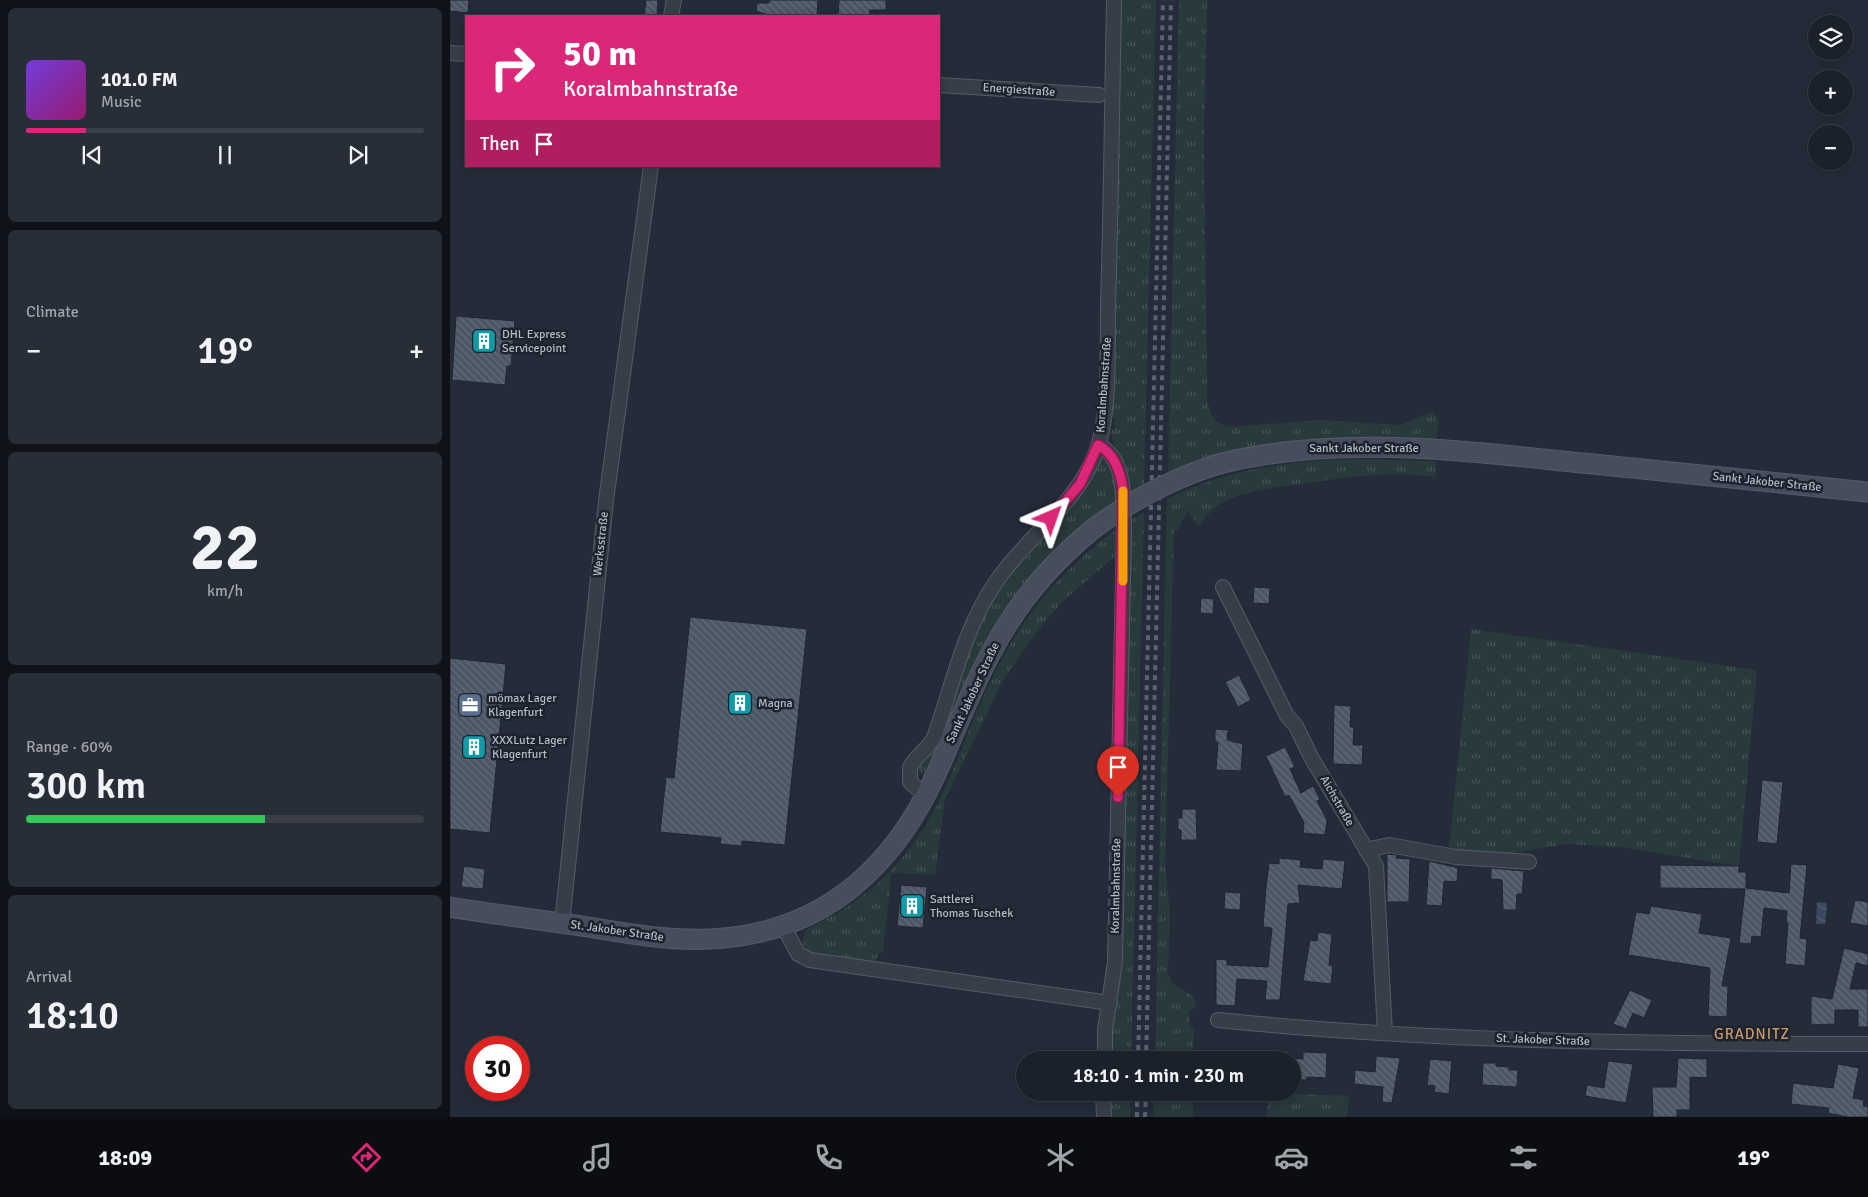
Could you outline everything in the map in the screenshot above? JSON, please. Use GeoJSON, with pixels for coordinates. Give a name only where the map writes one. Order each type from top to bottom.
{"type":"FeatureCollection","features":[{"type":"Feature","properties":{"kind":"main road","name":"Sankt Jakober Straße"},"geometry":{"type":"LineString","coordinates":[[783,925],[832,901],[868,874],[900,839],[926,796],[975,681],[1010,618],[1048,570],[1094,529],[1126,506],[1157,489],[1219,464],[1256,455],[1307,448],[1390,447],[1498,454],[1868,492]]}},
{"type":"Feature","properties":{"kind":"main road","name":"St. Jakober Straße"},"geometry":{"type":"LineString","coordinates":[[450,907],[642,935],[696,940],[737,937],[783,925]]}},
{"type":"Feature","properties":{"kind":"street"},"geometry":{"type":"LineString","coordinates":[[671,15],[674,0]]}},
{"type":"Feature","properties":{"kind":"street","name":"Koralmbahnstraße"},"geometry":{"type":"LineString","coordinates":[[1105,1051],[1105,1030],[1115,962],[1124,529],[1121,478],[1112,456],[1098,445],[1105,390],[1114,0]]}},
{"type":"Feature","properties":{"kind":"street"},"geometry":{"type":"LineString","coordinates":[[450,53],[465,54]]}},
{"type":"Feature","properties":{"kind":"street","name":"Energiestraße"},"geometry":{"type":"LineString","coordinates":[[940,85],[1099,96]]}},
{"type":"Feature","properties":{"kind":"street","name":"Werksstraße"},"geometry":{"type":"LineString","coordinates":[[562,924],[606,501],[651,167]]}},
{"type":"Feature","properties":{"kind":"street"},"geometry":{"type":"LineString","coordinates":[[926,796],[910,782],[910,768],[912,762],[932,741],[962,650],[978,614],[994,584],[1015,555],[1060,509],[1080,484],[1098,445]]}},
{"type":"Feature","properties":{"kind":"street","name":"Aichstraße"},"geometry":{"type":"LineString","coordinates":[[1223,587],[1287,716],[1296,726],[1311,757],[1376,866],[1385,1033]]}},
{"type":"Feature","properties":{"kind":"street"},"geometry":{"type":"LineString","coordinates":[[1366,850],[1388,844],[1456,857],[1529,862]]}},
{"type":"Feature","properties":{"kind":"street"},"geometry":{"type":"LineString","coordinates":[[783,925],[798,954],[810,960],[1110,1003]]}},
{"type":"Feature","properties":{"kind":"street","name":"St. Jakober Straße"},"geometry":{"type":"LineString","coordinates":[[1218,1020],[1385,1033],[1552,1042],[1868,1044]]}},
{"type":"Feature","properties":{"kind":"street"},"geometry":{"type":"LineString","coordinates":[[1103,1101],[1104,1117]]}},
{"type":"Feature","properties":{"kind":"green space"},"geometry":{"type":"Polygon","coordinates":[[[1117,0],[1156,0],[1144,484],[1128,494],[1125,475],[1110,432],[1114,429],[1115,419],[1111,416],[1117,0]]]}},
{"type":"Feature","properties":{"kind":"green space"},"geometry":{"type":"Polygon","coordinates":[[[1179,0],[1207,0],[1204,137],[1207,395],[1208,406],[1212,416],[1219,423],[1230,427],[1320,420],[1400,425],[1433,412],[1439,420],[1436,440],[1219,457],[1219,454],[1168,473],[1179,0]]]}},
{"type":"Feature","properties":{"kind":"green space"},"geometry":{"type":"Polygon","coordinates":[[[1100,457],[1104,457],[1111,465],[1119,499],[1093,519],[1047,561],[997,623],[976,660],[932,761],[925,775],[923,775],[919,770],[919,765],[991,596],[1100,457]]]}},
{"type":"Feature","properties":{"kind":"green space"},"geometry":{"type":"Polygon","coordinates":[[[1334,460],[1435,461],[1436,477],[1400,474],[1365,476],[1257,490],[1223,502],[1198,526],[1188,511],[1178,529],[1174,530],[1165,865],[1170,913],[1168,974],[1173,984],[1194,997],[1196,1007],[1189,1011],[1189,1025],[1194,1031],[1193,1051],[1155,1051],[1167,499],[1213,480],[1236,473],[1285,464],[1334,460]]]}},
{"type":"Feature","properties":{"kind":"green space"},"geometry":{"type":"Polygon","coordinates":[[[1144,512],[1131,1051],[1109,1051],[1129,521],[1144,512]]]}},
{"type":"Feature","properties":{"kind":"green space"},"geometry":{"type":"Polygon","coordinates":[[[1119,527],[1119,553],[1063,601],[1037,631],[1003,680],[945,799],[935,875],[894,873],[891,875],[883,953],[879,953],[876,959],[878,963],[808,951],[802,943],[805,931],[841,911],[870,890],[888,874],[911,847],[940,800],[989,684],[1018,633],[1033,610],[1070,568],[1119,527]]]}},
{"type":"Feature","properties":{"kind":"green space"},"geometry":{"type":"Polygon","coordinates":[[[1471,629],[1757,670],[1739,866],[1620,847],[1568,844],[1499,855],[1449,849],[1471,629]]]}},
{"type":"Feature","properties":{"kind":"green space"},"geometry":{"type":"Polygon","coordinates":[[[1301,1094],[1349,1096],[1347,1117],[1267,1117],[1267,1101],[1301,1101],[1301,1094]]]}},
{"type":"Feature","properties":{"kind":"green space"},"geometry":{"type":"Polygon","coordinates":[[[1108,1101],[1130,1101],[1130,1117],[1108,1117],[1108,1101]]]}},
{"type":"Feature","properties":{"kind":"green space"},"geometry":{"type":"Polygon","coordinates":[[[1154,1101],[1193,1101],[1193,1117],[1153,1117],[1154,1101]]]}},
{"type":"Feature","properties":{"kind":"water"},"geometry":{"type":"Polygon","coordinates":[[[1817,902],[1827,903],[1825,924],[1816,924],[1817,902]]]}},
{"type":"Feature","properties":{"kind":"building"},"geometry":{"type":"Polygon","coordinates":[[[450,0],[469,0],[468,13],[450,11],[450,0]]]}},
{"type":"Feature","properties":{"kind":"building"},"geometry":{"type":"Polygon","coordinates":[[[646,0],[658,0],[657,15],[644,15],[646,0]]]}},
{"type":"Feature","properties":{"kind":"building"},"geometry":{"type":"Polygon","coordinates":[[[769,0],[818,0],[817,15],[768,15],[756,11],[757,3],[769,3],[769,0]]]}},
{"type":"Feature","properties":{"kind":"building"},"geometry":{"type":"Polygon","coordinates":[[[839,0],[886,0],[886,10],[870,10],[869,15],[838,15],[839,0]]]}},
{"type":"Feature","properties":{"kind":"building","name":"DHL Express Servicepoint"},"geometry":{"type":"Polygon","coordinates":[[[456,316],[515,321],[511,366],[507,366],[505,385],[452,380],[456,316]]]}},
{"type":"Feature","properties":{"kind":"building"},"geometry":{"type":"Polygon","coordinates":[[[1254,587],[1270,588],[1269,604],[1253,603],[1254,587]]]}},
{"type":"Feature","properties":{"kind":"building"},"geometry":{"type":"Polygon","coordinates":[[[1201,598],[1214,599],[1213,614],[1200,613],[1201,598]]]}},
{"type":"Feature","properties":{"kind":"building","name":"Magna"},"geometry":{"type":"Polygon","coordinates":[[[690,617],[807,629],[785,845],[742,841],[742,846],[720,844],[721,838],[660,832],[666,777],[674,778],[690,617]]]}},
{"type":"Feature","properties":{"kind":"building","name":"XXXLutz Lager Klagenfurt"},"geometry":{"type":"Polygon","coordinates":[[[450,658],[506,664],[490,833],[450,829],[450,658]]]}},
{"type":"Feature","properties":{"kind":"building"},"geometry":{"type":"Polygon","coordinates":[[[1239,675],[1251,700],[1238,707],[1225,682],[1239,675]]]}},
{"type":"Feature","properties":{"kind":"building"},"geometry":{"type":"Polygon","coordinates":[[[1334,705],[1351,706],[1350,727],[1354,727],[1353,745],[1363,745],[1362,765],[1333,764],[1334,705]]]}},
{"type":"Feature","properties":{"kind":"building"},"geometry":{"type":"Polygon","coordinates":[[[1215,729],[1228,730],[1227,740],[1243,744],[1241,771],[1216,770],[1218,742],[1215,742],[1215,729]]]}},
{"type":"Feature","properties":{"kind":"building"},"geometry":{"type":"Polygon","coordinates":[[[1285,747],[1295,767],[1290,769],[1301,793],[1313,786],[1320,799],[1317,801],[1327,820],[1325,835],[1303,833],[1304,823],[1289,795],[1285,797],[1266,756],[1285,747]]]}},
{"type":"Feature","properties":{"kind":"building"},"geometry":{"type":"Polygon","coordinates":[[[1762,780],[1783,782],[1777,844],[1757,842],[1762,780]]]}},
{"type":"Feature","properties":{"kind":"building"},"geometry":{"type":"Polygon","coordinates":[[[1182,809],[1196,809],[1197,840],[1181,840],[1181,830],[1178,830],[1178,818],[1182,818],[1182,809]]]}},
{"type":"Feature","properties":{"kind":"building"},"geometry":{"type":"Polygon","coordinates":[[[1387,854],[1397,855],[1396,858],[1410,859],[1409,902],[1387,902],[1387,854]]]}},
{"type":"Feature","properties":{"kind":"building"},"geometry":{"type":"Polygon","coordinates":[[[1279,858],[1301,860],[1300,867],[1322,869],[1323,859],[1345,861],[1342,889],[1298,885],[1300,903],[1288,904],[1280,1000],[1265,1000],[1267,981],[1237,979],[1235,1006],[1216,1005],[1216,959],[1227,960],[1227,965],[1268,967],[1272,928],[1263,927],[1266,887],[1269,863],[1279,864],[1279,858]]]}},
{"type":"Feature","properties":{"kind":"building"},"geometry":{"type":"Polygon","coordinates":[[[1429,861],[1458,868],[1457,882],[1444,881],[1442,906],[1426,905],[1429,861]]]}},
{"type":"Feature","properties":{"kind":"building"},"geometry":{"type":"Polygon","coordinates":[[[1791,864],[1807,865],[1800,938],[1807,939],[1805,966],[1785,964],[1787,911],[1764,908],[1761,937],[1752,936],[1751,944],[1739,943],[1745,889],[1660,888],[1660,865],[1739,866],[1739,872],[1746,872],[1746,888],[1789,893],[1791,864]]]}},
{"type":"Feature","properties":{"kind":"building"},"geometry":{"type":"Polygon","coordinates":[[[464,866],[485,869],[483,889],[461,887],[464,866]]]}},
{"type":"Feature","properties":{"kind":"building"},"geometry":{"type":"Polygon","coordinates":[[[1491,868],[1524,871],[1522,894],[1517,894],[1516,910],[1503,910],[1502,880],[1491,879],[1491,868]]]}},
{"type":"Feature","properties":{"kind":"building","name":"Sattlerei Thomas Tuschek"},"geometry":{"type":"Polygon","coordinates":[[[901,885],[927,887],[923,928],[897,926],[901,885]]]}},
{"type":"Feature","properties":{"kind":"building"},"geometry":{"type":"Polygon","coordinates":[[[1225,892],[1241,893],[1240,910],[1224,909],[1225,892]]]}},
{"type":"Feature","properties":{"kind":"building"},"geometry":{"type":"Polygon","coordinates":[[[1855,900],[1868,902],[1868,926],[1850,923],[1855,900]]]}},
{"type":"Feature","properties":{"kind":"building"},"geometry":{"type":"Polygon","coordinates":[[[1651,906],[1702,914],[1699,933],[1731,938],[1722,986],[1728,986],[1727,1017],[1708,1016],[1710,968],[1628,955],[1636,912],[1649,914],[1651,906]]]}},
{"type":"Feature","properties":{"kind":"building"},"geometry":{"type":"Polygon","coordinates":[[[1318,932],[1332,934],[1329,965],[1333,966],[1331,984],[1303,981],[1310,940],[1317,941],[1318,932]]]}},
{"type":"Feature","properties":{"kind":"building"},"geometry":{"type":"Polygon","coordinates":[[[1844,948],[1868,954],[1868,966],[1856,963],[1850,989],[1868,989],[1868,1027],[1858,1027],[1858,1010],[1835,1010],[1835,1024],[1811,1025],[1811,996],[1832,999],[1844,948]]]}},
{"type":"Feature","properties":{"kind":"building"},"geometry":{"type":"Polygon","coordinates":[[[1630,990],[1652,1000],[1644,1018],[1633,1013],[1626,1029],[1613,1024],[1630,990]]]}},
{"type":"Feature","properties":{"kind":"building"},"geometry":{"type":"Polygon","coordinates":[[[1303,1052],[1327,1053],[1326,1078],[1307,1077],[1307,1080],[1301,1080],[1301,1059],[1303,1059],[1303,1052]]]}},
{"type":"Feature","properties":{"kind":"building"},"geometry":{"type":"Polygon","coordinates":[[[1376,1056],[1400,1058],[1392,1103],[1382,1102],[1383,1087],[1354,1084],[1355,1070],[1375,1072],[1376,1056]]]}},
{"type":"Feature","properties":{"kind":"building"},"geometry":{"type":"Polygon","coordinates":[[[1678,1058],[1707,1059],[1707,1078],[1690,1077],[1690,1110],[1677,1110],[1677,1117],[1653,1117],[1652,1087],[1676,1087],[1678,1058]]]}},
{"type":"Feature","properties":{"kind":"building"},"geometry":{"type":"Polygon","coordinates":[[[1430,1059],[1452,1061],[1449,1094],[1434,1092],[1435,1086],[1427,1085],[1430,1059]]]}},
{"type":"Feature","properties":{"kind":"building"},"geometry":{"type":"Polygon","coordinates":[[[1608,1061],[1633,1064],[1626,1103],[1585,1096],[1587,1085],[1604,1088],[1608,1061]]]}},
{"type":"Feature","properties":{"kind":"building"},"geometry":{"type":"Polygon","coordinates":[[[1483,1063],[1496,1063],[1496,1066],[1509,1067],[1509,1070],[1518,1070],[1517,1087],[1482,1085],[1483,1063]]]}},
{"type":"Feature","properties":{"kind":"building"},"geometry":{"type":"Polygon","coordinates":[[[1838,1064],[1859,1068],[1853,1098],[1864,1100],[1863,1106],[1868,1107],[1868,1117],[1847,1117],[1828,1113],[1829,1108],[1791,1104],[1793,1083],[1833,1088],[1838,1064]]]}},
{"type":"Feature","properties":{"kind":"railway"},"geometry":{"type":"LineString","coordinates":[[1138,1051],[1163,0]]}},
{"type":"Feature","properties":{"kind":"railway"},"geometry":{"type":"LineString","coordinates":[[1146,1051],[1171,0]]}},
{"type":"Feature","properties":{"kind":"railway"},"geometry":{"type":"LineString","coordinates":[[1137,1101],[1137,1117]]}},
{"type":"Feature","properties":{"kind":"railway"},"geometry":{"type":"LineString","coordinates":[[1145,1117],[1146,1101]]}},
{"type":"Feature","properties":{"kind":"slow traffic"},"geometry":{"type":"LineString","coordinates":[[1123,491],[1123,581]]}},
{"type":"Feature","properties":{"kind":"place","name":"DHL Express Servicepoint"},"geometry":{"type":"Point","coordinates":[484,341]}},
{"type":"Feature","properties":{"kind":"place","name":"Magna"},"geometry":{"type":"Point","coordinates":[740,703]}},
{"type":"Feature","properties":{"kind":"place","name":"mömax Lager Klagenfurt"},"geometry":{"type":"Point","coordinates":[470,705]}},
{"type":"Feature","properties":{"kind":"place","name":"XXXLutz Lager Klagenfurt"},"geometry":{"type":"Point","coordinates":[474,747]}},
{"type":"Feature","properties":{"kind":"place","name":"Sattlerei Thomas Tuschek"},"geometry":{"type":"Point","coordinates":[912,906]}},
{"type":"Feature","properties":{"kind":"district","name":"GRADNITZ"},"geometry":{"type":"Point","coordinates":[1752,1034]}},
{"type":"Feature","properties":{"kind":"route"},"geometry":{"type":"LineString","coordinates":[[1051,518],[1068,501],[1080,484],[1091,465],[1098,445],[1109,451],[1121,478],[1124,529],[1118,797]]}}]}
